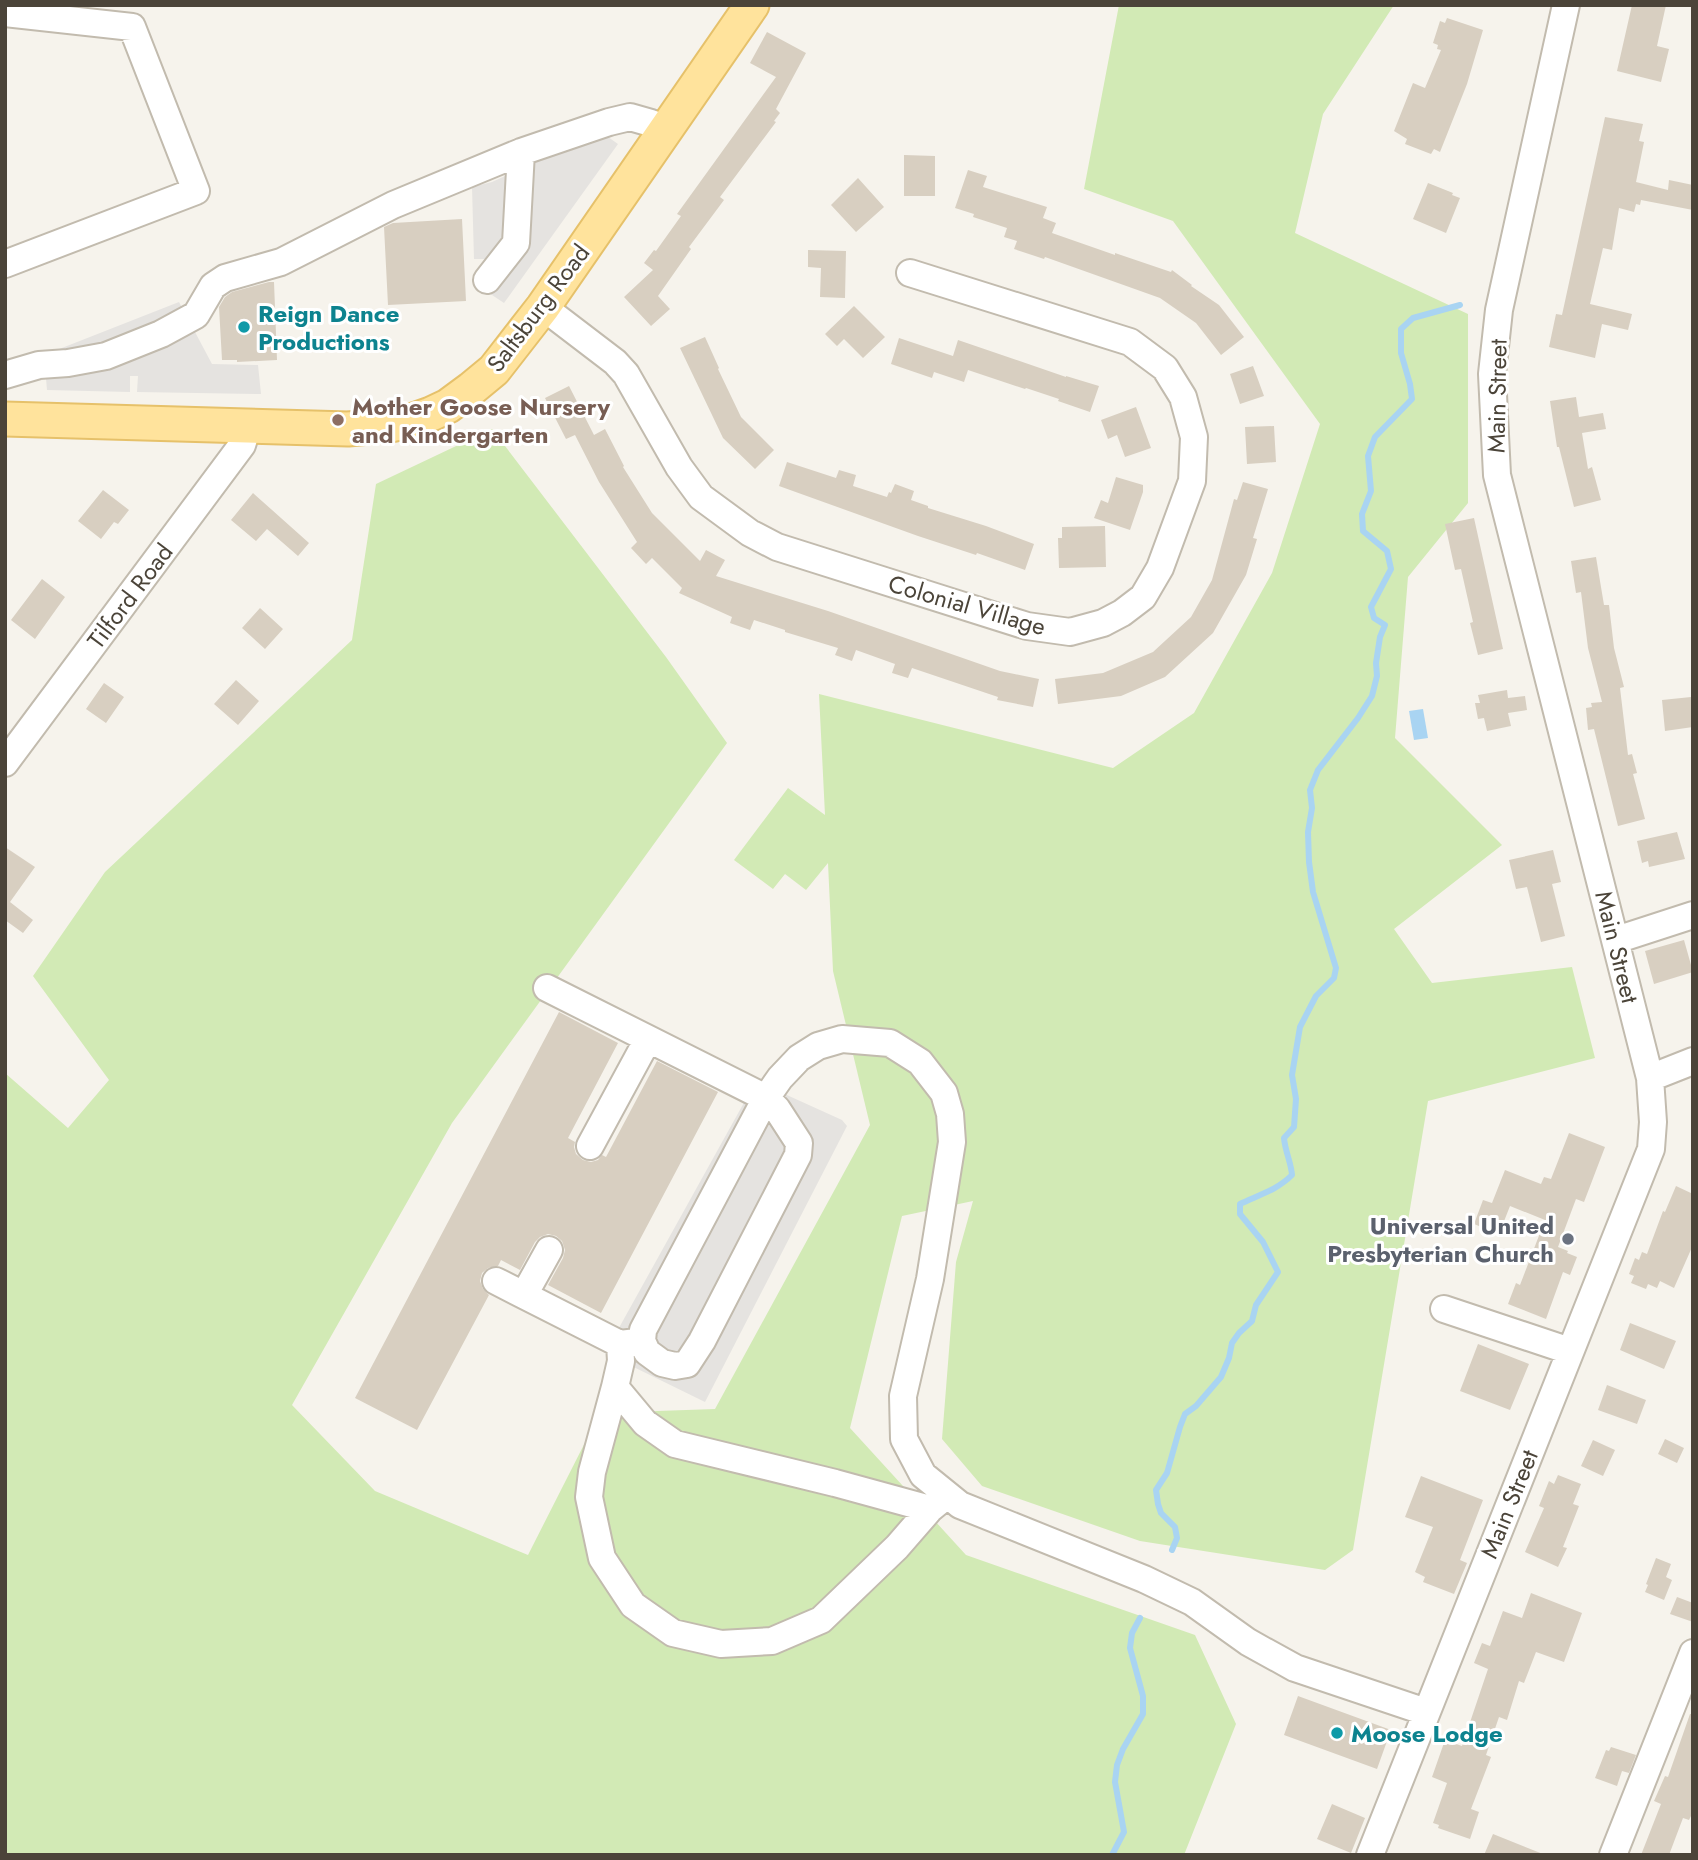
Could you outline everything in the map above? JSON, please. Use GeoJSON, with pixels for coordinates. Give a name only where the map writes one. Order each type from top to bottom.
{"type":"FeatureCollection","features":[{"type":"Feature","properties":{"kind":"main road","name":"Saltsburg Road"},"geometry":{"type":"LineString","coordinates":[[5,419],[348,429],[415,420],[448,406],[494,370],[543,307],[752,5]]}},
{"type":"Feature","properties":{"kind":"street","name":"Main Street"},"geometry":{"type":"LineString","coordinates":[[1370,1855],[1651,1149],[1653,1122],[1650,1078],[1497,475],[1492,373],[1499,310],[1566,5]]}},
{"type":"Feature","properties":{"kind":"street"},"geometry":{"type":"LineString","coordinates":[[5,13],[132,27],[197,191],[5,264]]}},
{"type":"Feature","properties":{"kind":"street"},"geometry":{"type":"LineString","coordinates":[[5,375],[39,365],[106,356],[161,334],[196,315],[213,286],[225,278],[281,262],[393,205],[521,152],[630,117],[665,130]]}},
{"type":"Feature","properties":{"kind":"street"},"geometry":{"type":"LineString","coordinates":[[487,280],[516,243],[521,152]]}},
{"type":"Feature","properties":{"kind":"street","name":"Colonial Village"},"geometry":{"type":"LineString","coordinates":[[543,307],[615,362],[635,388],[679,467],[701,497],[750,533],[776,547],[1027,626],[1070,632],[1102,623],[1122,613],[1143,597],[1160,568],[1192,481],[1194,437],[1183,397],[1165,368],[1130,342],[910,273]]}},
{"type":"Feature","properties":{"kind":"street","name":"Tilford Road"},"geometry":{"type":"LineString","coordinates":[[5,763],[242,445],[248,426]]}},
{"type":"Feature","properties":{"kind":"street"},"geometry":{"type":"LineString","coordinates":[[1616,940],[1693,915]]}},
{"type":"Feature","properties":{"kind":"street"},"geometry":{"type":"LineString","coordinates":[[496,1281],[631,1343],[662,1363],[676,1366],[687,1364],[702,1341],[798,1155],[799,1143],[777,1109],[766,1098],[547,988]]}},
{"type":"Feature","properties":{"kind":"street"},"geometry":{"type":"LineString","coordinates":[[590,1146],[648,1039]]}},
{"type":"Feature","properties":{"kind":"street"},"geometry":{"type":"LineString","coordinates":[[842,1039],[890,1043],[920,1062],[944,1093],[950,1114],[952,1142],[930,1279],[903,1396],[904,1440],[939,1502],[897,1547],[821,1620],[772,1641],[721,1644],[673,1633],[633,1605],[602,1558],[589,1497],[592,1472],[621,1361],[631,1343],[643,1330],[766,1098],[799,1058],[818,1046],[842,1039]]}},
{"type":"Feature","properties":{"kind":"street"},"geometry":{"type":"LineString","coordinates":[[1650,1078],[1693,1061]]}},
{"type":"Feature","properties":{"kind":"street"},"geometry":{"type":"LineString","coordinates":[[524,1295],[549,1250]]}},
{"type":"Feature","properties":{"kind":"street"},"geometry":{"type":"LineString","coordinates":[[1444,1310],[1570,1351]]}},
{"type":"Feature","properties":{"kind":"street"},"geometry":{"type":"LineString","coordinates":[[615,1387],[645,1423],[675,1444],[835,1483],[960,1505],[1144,1579],[1192,1602],[1248,1642],[1295,1668],[1426,1712]]}},
{"type":"Feature","properties":{"kind":"street"},"geometry":{"type":"LineString","coordinates":[[1613,1855],[1693,1653]]}},
{"type":"Feature","properties":{"kind":"green space"},"geometry":{"type":"Polygon","coordinates":[[[1119,5],[1394,5],[1323,114],[1295,233],[1468,314],[1468,503],[1408,577],[1395,738],[1502,845],[1394,929],[1432,983],[1572,967],[1595,1058],[1428,1101],[1353,1550],[1325,1570],[1140,1541],[982,1486],[942,1439],[956,1262],[973,1201],[902,1216],[850,1428],[966,1555],[1195,1635],[1236,1724],[1184,1855],[5,1855],[5,1073],[68,1128],[109,1080],[33,976],[105,872],[352,640],[376,484],[492,429],[666,657],[727,743],[452,1123],[292,1405],[375,1491],[528,1555],[600,1413],[715,1409],[870,1125],[833,971],[828,863],[806,890],[785,874],[773,889],[734,860],[788,788],[825,815],[819,694],[1113,768],[1194,713],[1272,573],[1320,424],[1173,221],[1084,189],[1119,5]]]}},
{"type":"Feature","properties":{"kind":"shaded area"},"geometry":{"type":"Polygon","coordinates":[[[601,132],[618,144],[504,303],[474,283],[490,259],[474,259],[472,187],[492,182],[601,132]]]}},
{"type":"Feature","properties":{"kind":"shaded area"},"geometry":{"type":"Polygon","coordinates":[[[179,302],[212,364],[258,365],[261,394],[137,392],[138,376],[130,376],[130,392],[47,390],[44,355],[179,302]]]}},
{"type":"Feature","properties":{"kind":"shaded area"},"geometry":{"type":"Polygon","coordinates":[[[756,1081],[842,1120],[847,1126],[705,1402],[605,1353],[756,1081]]]}},
{"type":"Feature","properties":{"kind":"water"},"geometry":{"type":"Polygon","coordinates":[[[1423,709],[1428,738],[1414,740],[1409,711],[1423,709]]]}},
{"type":"Feature","properties":{"kind":"building"},"geometry":{"type":"Polygon","coordinates":[[[1632,5],[1666,5],[1657,46],[1669,49],[1661,82],[1617,71],[1632,5]]]}},
{"type":"Feature","properties":{"kind":"building"},"geometry":{"type":"Polygon","coordinates":[[[1447,18],[1483,30],[1467,84],[1440,152],[1434,149],[1431,154],[1405,144],[1407,139],[1394,131],[1413,83],[1425,88],[1441,50],[1433,43],[1440,21],[1445,23],[1447,18]]]}},
{"type":"Feature","properties":{"kind":"building"},"geometry":{"type":"Polygon","coordinates":[[[767,32],[806,53],[776,109],[780,113],[774,121],[776,122],[720,197],[724,200],[689,247],[691,249],[658,296],[670,309],[651,326],[624,297],[653,270],[644,263],[681,216],[677,214],[776,77],[750,63],[767,32]]]}},
{"type":"Feature","properties":{"kind":"building"},"geometry":{"type":"Polygon","coordinates":[[[1605,117],[1643,124],[1639,141],[1644,142],[1636,182],[1668,190],[1669,180],[1693,185],[1693,210],[1641,200],[1640,205],[1636,204],[1634,212],[1619,208],[1612,250],[1603,248],[1590,304],[1632,314],[1628,330],[1602,324],[1595,358],[1549,347],[1556,314],[1562,315],[1605,117]]]}},
{"type":"Feature","properties":{"kind":"building"},"geometry":{"type":"Polygon","coordinates":[[[904,155],[935,156],[935,196],[904,196],[904,155]]]}},
{"type":"Feature","properties":{"kind":"building"},"geometry":{"type":"Polygon","coordinates":[[[968,170],[987,176],[983,187],[1047,207],[1043,218],[1056,223],[1052,233],[1115,255],[1171,272],[1172,270],[1219,305],[1244,337],[1221,355],[1196,323],[1160,298],[1045,257],[1044,259],[1014,249],[1017,241],[1004,237],[1007,228],[955,208],[968,170]]]}},
{"type":"Feature","properties":{"kind":"building"},"geometry":{"type":"Polygon","coordinates":[[[858,178],[884,207],[856,232],[831,205],[858,178]]]}},
{"type":"Feature","properties":{"kind":"building"},"geometry":{"type":"Polygon","coordinates":[[[1428,183],[1460,198],[1446,233],[1413,219],[1428,183]]]}},
{"type":"Feature","properties":{"kind":"building"},"geometry":{"type":"Polygon","coordinates":[[[462,219],[466,301],[388,305],[384,227],[393,223],[462,219]]]}},
{"type":"Feature","properties":{"kind":"building"},"geometry":{"type":"Polygon","coordinates":[[[808,250],[846,251],[845,298],[820,297],[821,268],[808,267],[808,250]]]}},
{"type":"Feature","properties":{"kind":"building","name":"Reign Dance Productions"},"geometry":{"type":"Polygon","coordinates":[[[274,282],[277,360],[222,360],[219,307],[225,297],[232,292],[274,282]]]}},
{"type":"Feature","properties":{"kind":"building"},"geometry":{"type":"Polygon","coordinates":[[[854,306],[885,337],[863,358],[844,339],[837,346],[825,334],[854,306]]]}},
{"type":"Feature","properties":{"kind":"building"},"geometry":{"type":"Polygon","coordinates":[[[705,337],[741,417],[774,450],[755,469],[723,438],[680,348],[705,337]]]}},
{"type":"Feature","properties":{"kind":"building"},"geometry":{"type":"Polygon","coordinates":[[[899,338],[953,356],[958,340],[1099,386],[1090,412],[1058,401],[1059,399],[968,370],[964,382],[934,372],[932,378],[891,364],[899,338]]]}},
{"type":"Feature","properties":{"kind":"building"},"geometry":{"type":"Polygon","coordinates":[[[1253,366],[1264,396],[1240,404],[1230,374],[1253,366]]]}},
{"type":"Feature","properties":{"kind":"building"},"geometry":{"type":"Polygon","coordinates":[[[569,386],[594,435],[605,429],[623,467],[652,513],[700,561],[706,550],[725,560],[716,576],[828,611],[1000,671],[1039,679],[1033,707],[997,700],[998,697],[912,668],[908,678],[892,673],[895,664],[856,650],[852,661],[835,655],[838,648],[754,620],[750,630],[730,623],[732,617],[679,593],[682,588],[652,558],[646,564],[631,548],[637,542],[599,482],[575,435],[566,439],[545,398],[569,386]]]}},
{"type":"Feature","properties":{"kind":"building"},"geometry":{"type":"Polygon","coordinates":[[[1576,397],[1579,417],[1603,413],[1606,429],[1582,433],[1588,469],[1592,467],[1601,500],[1574,507],[1557,447],[1550,401],[1576,397]]]}},
{"type":"Feature","properties":{"kind":"building"},"geometry":{"type":"Polygon","coordinates":[[[1136,407],[1151,448],[1125,457],[1117,435],[1108,439],[1101,420],[1136,407]]]}},
{"type":"Feature","properties":{"kind":"building"},"geometry":{"type":"Polygon","coordinates":[[[1274,426],[1276,462],[1247,464],[1245,427],[1274,426]]]}},
{"type":"Feature","properties":{"kind":"building"},"geometry":{"type":"Polygon","coordinates":[[[787,462],[836,478],[839,470],[856,475],[853,486],[887,497],[895,484],[914,491],[911,500],[928,508],[1034,544],[1025,570],[918,536],[779,486],[787,462]]]}},
{"type":"Feature","properties":{"kind":"building"},"geometry":{"type":"Polygon","coordinates":[[[1116,477],[1143,485],[1130,530],[1094,518],[1101,500],[1108,503],[1116,477]]]}},
{"type":"Feature","properties":{"kind":"building"},"geometry":{"type":"Polygon","coordinates":[[[1243,482],[1268,489],[1253,538],[1257,539],[1246,575],[1213,633],[1165,677],[1121,696],[1058,704],[1055,679],[1103,673],[1153,652],[1191,617],[1212,580],[1234,499],[1237,500],[1243,482]]]}},
{"type":"Feature","properties":{"kind":"building"},"geometry":{"type":"Polygon","coordinates":[[[103,490],[129,510],[118,524],[114,522],[101,539],[78,521],[103,490]]]}},
{"type":"Feature","properties":{"kind":"building"},"geometry":{"type":"Polygon","coordinates":[[[253,493],[309,543],[298,556],[267,529],[256,541],[231,520],[253,493]]]}},
{"type":"Feature","properties":{"kind":"building"},"geometry":{"type":"Polygon","coordinates":[[[1474,518],[1503,649],[1478,655],[1461,569],[1455,570],[1445,524],[1474,518]]]}},
{"type":"Feature","properties":{"kind":"building"},"geometry":{"type":"Polygon","coordinates":[[[1105,526],[1106,567],[1059,568],[1058,538],[1062,538],[1062,527],[1105,526]]]}},
{"type":"Feature","properties":{"kind":"building"},"geometry":{"type":"Polygon","coordinates":[[[1596,557],[1604,605],[1609,605],[1614,648],[1624,687],[1620,688],[1628,755],[1632,754],[1637,773],[1633,774],[1645,819],[1618,826],[1594,729],[1588,730],[1586,708],[1592,707],[1591,703],[1602,702],[1588,648],[1581,592],[1576,593],[1571,561],[1596,557]]]}},
{"type":"Feature","properties":{"kind":"building"},"geometry":{"type":"Polygon","coordinates":[[[42,579],[65,597],[35,639],[11,620],[42,579]]]}},
{"type":"Feature","properties":{"kind":"building"},"geometry":{"type":"Polygon","coordinates":[[[260,608],[283,629],[265,649],[242,628],[260,608]]]}},
{"type":"Feature","properties":{"kind":"building"},"geometry":{"type":"Polygon","coordinates":[[[236,680],[259,701],[238,725],[214,704],[236,680]]]}},
{"type":"Feature","properties":{"kind":"building"},"geometry":{"type":"Polygon","coordinates":[[[104,683],[124,697],[106,723],[86,709],[104,683]]]}},
{"type":"Feature","properties":{"kind":"building"},"geometry":{"type":"Polygon","coordinates":[[[1507,690],[1508,698],[1525,696],[1527,710],[1508,713],[1511,726],[1487,731],[1484,718],[1478,719],[1475,703],[1480,703],[1478,695],[1507,690]]]}},
{"type":"Feature","properties":{"kind":"building"},"geometry":{"type":"Polygon","coordinates":[[[1691,697],[1693,727],[1665,731],[1662,700],[1691,697]]]}},
{"type":"Feature","properties":{"kind":"building"},"geometry":{"type":"Polygon","coordinates":[[[1677,832],[1685,859],[1649,867],[1648,861],[1642,863],[1637,841],[1677,832]]]}},
{"type":"Feature","properties":{"kind":"building"},"geometry":{"type":"Polygon","coordinates":[[[5,847],[35,867],[10,902],[33,920],[23,933],[5,920],[5,847]]]}},
{"type":"Feature","properties":{"kind":"building"},"geometry":{"type":"Polygon","coordinates":[[[1553,850],[1561,882],[1552,884],[1565,936],[1541,942],[1527,887],[1516,889],[1509,860],[1553,850]]]}},
{"type":"Feature","properties":{"kind":"building"},"geometry":{"type":"Polygon","coordinates":[[[1684,940],[1693,972],[1654,984],[1645,951],[1684,940]]]}},
{"type":"Feature","properties":{"kind":"building"},"geometry":{"type":"Polygon","coordinates":[[[559,1012],[618,1043],[568,1138],[575,1142],[576,1154],[583,1160],[591,1162],[602,1155],[606,1157],[657,1061],[718,1092],[601,1313],[548,1285],[565,1250],[562,1241],[556,1236],[548,1234],[540,1237],[520,1270],[501,1260],[498,1266],[488,1268],[482,1273],[480,1281],[489,1295],[417,1430],[355,1398],[559,1012]]]}},
{"type":"Feature","properties":{"kind":"building"},"geometry":{"type":"Polygon","coordinates":[[[1569,1133],[1605,1147],[1584,1202],[1576,1199],[1558,1247],[1577,1257],[1570,1275],[1563,1272],[1546,1319],[1508,1304],[1516,1283],[1520,1285],[1545,1220],[1510,1206],[1499,1234],[1474,1224],[1483,1200],[1492,1203],[1505,1170],[1541,1184],[1544,1177],[1551,1179],[1569,1133]]]}},
{"type":"Feature","properties":{"kind":"building"},"geometry":{"type":"Polygon","coordinates":[[[1676,1186],[1693,1194],[1693,1245],[1674,1288],[1660,1281],[1657,1288],[1648,1284],[1646,1289],[1631,1283],[1634,1276],[1629,1274],[1635,1258],[1639,1260],[1642,1252],[1647,1254],[1663,1211],[1665,1212],[1676,1186]]]}},
{"type":"Feature","properties":{"kind":"building"},"geometry":{"type":"Polygon","coordinates":[[[1630,1323],[1676,1341],[1664,1369],[1620,1350],[1630,1323]]]}},
{"type":"Feature","properties":{"kind":"building"},"geometry":{"type":"Polygon","coordinates":[[[1478,1344],[1529,1364],[1510,1410],[1460,1391],[1478,1344]]]}},
{"type":"Feature","properties":{"kind":"building"},"geometry":{"type":"Polygon","coordinates":[[[1607,1385],[1646,1400],[1637,1424],[1598,1410],[1607,1385]]]}},
{"type":"Feature","properties":{"kind":"building"},"geometry":{"type":"Polygon","coordinates":[[[1665,1439],[1684,1448],[1677,1463],[1658,1454],[1665,1439]]]}},
{"type":"Feature","properties":{"kind":"building"},"geometry":{"type":"Polygon","coordinates":[[[1593,1440],[1615,1450],[1603,1476],[1581,1466],[1593,1440]]]}},
{"type":"Feature","properties":{"kind":"building"},"geometry":{"type":"Polygon","coordinates":[[[1558,1475],[1581,1484],[1573,1504],[1579,1506],[1563,1547],[1567,1548],[1558,1567],[1525,1552],[1544,1508],[1539,1506],[1549,1481],[1554,1484],[1558,1475]]]}},
{"type":"Feature","properties":{"kind":"building"},"geometry":{"type":"Polygon","coordinates":[[[1421,1476],[1483,1500],[1460,1560],[1467,1563],[1454,1594],[1423,1582],[1425,1577],[1415,1572],[1433,1527],[1405,1517],[1421,1476]]]}},
{"type":"Feature","properties":{"kind":"building"},"geometry":{"type":"Polygon","coordinates":[[[1656,1558],[1671,1564],[1666,1577],[1672,1580],[1664,1600],[1645,1592],[1656,1558]]]}},
{"type":"Feature","properties":{"kind":"building"},"geometry":{"type":"Polygon","coordinates":[[[1531,1593],[1582,1613],[1564,1662],[1536,1652],[1524,1683],[1519,1681],[1507,1720],[1499,1717],[1486,1755],[1491,1757],[1471,1809],[1479,1812],[1470,1839],[1438,1828],[1439,1825],[1433,1823],[1447,1783],[1432,1777],[1445,1740],[1462,1746],[1488,1669],[1474,1663],[1482,1643],[1490,1646],[1503,1611],[1522,1618],[1531,1593]]]}},
{"type":"Feature","properties":{"kind":"building"},"geometry":{"type":"Polygon","coordinates":[[[1677,1597],[1693,1603],[1693,1622],[1670,1614],[1677,1597]]]}},
{"type":"Feature","properties":{"kind":"building","name":"Moose Lodge"},"geometry":{"type":"Polygon","coordinates":[[[1298,1696],[1391,1730],[1377,1769],[1284,1735],[1298,1696]]]}},
{"type":"Feature","properties":{"kind":"building"},"geometry":{"type":"Polygon","coordinates":[[[1690,1714],[1693,1714],[1693,1812],[1689,1820],[1683,1818],[1669,1855],[1641,1855],[1661,1804],[1654,1801],[1665,1776],[1668,1777],[1690,1714]]]}},
{"type":"Feature","properties":{"kind":"building"},"geometry":{"type":"Polygon","coordinates":[[[1611,1747],[1636,1755],[1629,1773],[1622,1771],[1617,1786],[1595,1778],[1606,1750],[1609,1751],[1611,1747]]]}},
{"type":"Feature","properties":{"kind":"building"},"geometry":{"type":"Polygon","coordinates":[[[1332,1804],[1365,1818],[1351,1853],[1317,1839],[1332,1804]]]}},
{"type":"Feature","properties":{"kind":"building"},"geometry":{"type":"Polygon","coordinates":[[[1493,1834],[1543,1854],[1543,1855],[1484,1855],[1493,1834]]]}},
{"type":"Feature","properties":{"kind":"waterway"},"geometry":{"type":"LineString","coordinates":[[1172,1550],[1177,1538],[1175,1527],[1161,1513],[1156,1490],[1167,1473],[1185,1414],[1196,1406],[1221,1377],[1232,1343],[1252,1321],[1256,1305],[1278,1272],[1263,1242],[1240,1214],[1240,1204],[1274,1188],[1292,1175],[1284,1138],[1294,1127],[1296,1099],[1292,1075],[1300,1027],[1316,996],[1334,978],[1336,968],[1313,892],[1308,832],[1312,808],[1310,790],[1318,770],[1372,696],[1377,676],[1380,637],[1385,625],[1374,618],[1371,607],[1391,569],[1387,551],[1363,531],[1362,514],[1371,491],[1368,456],[1375,437],[1412,399],[1401,353],[1401,329],[1413,318],[1460,305]]}},
{"type":"Feature","properties":{"kind":"waterway"},"geometry":{"type":"LineString","coordinates":[[1112,1855],[1124,1832],[1115,1782],[1117,1765],[1143,1714],[1143,1696],[1130,1648],[1132,1633],[1140,1618]]}},
{"type":"Feature","properties":{"kind":"place","name":"Reign Dance Productions"},"geometry":{"type":"Point","coordinates":[244,327]}},
{"type":"Feature","properties":{"kind":"place","name":"Mother Goose Nursery and Kindergarten"},"geometry":{"type":"Point","coordinates":[338,420]}},
{"type":"Feature","properties":{"kind":"place","name":"Universal United Presbyterian Church"},"geometry":{"type":"Point","coordinates":[1568,1239]}},
{"type":"Feature","properties":{"kind":"place","name":"Moose Lodge"},"geometry":{"type":"Point","coordinates":[1337,1733]}}]}
